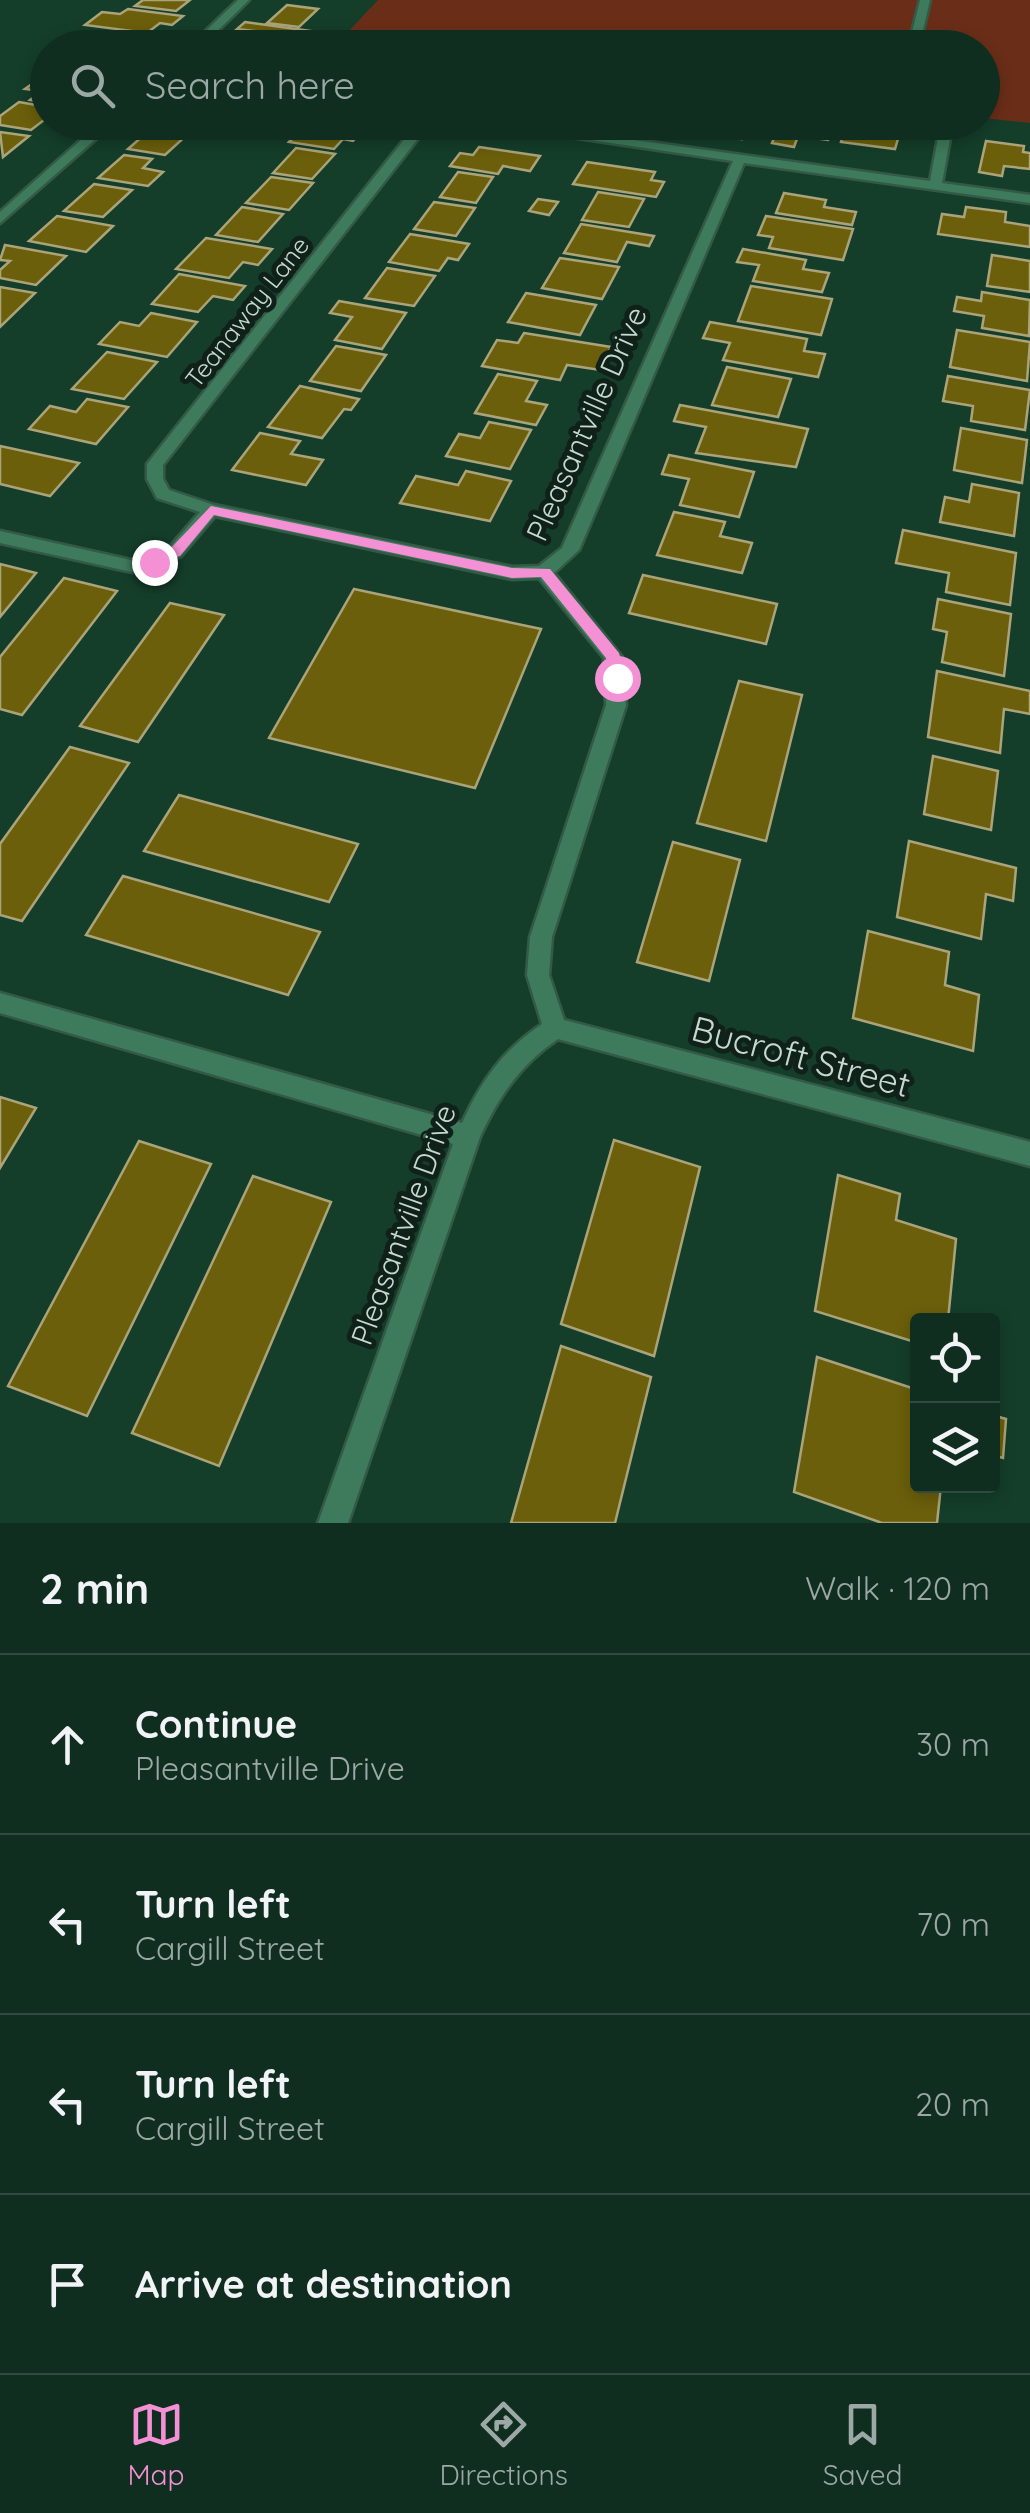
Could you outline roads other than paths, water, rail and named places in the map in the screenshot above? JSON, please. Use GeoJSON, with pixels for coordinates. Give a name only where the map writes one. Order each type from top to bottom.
{"type":"FeatureCollection","features":[{"type":"Feature","properties":{"kind":"street"},"geometry":{"type":"LineString","coordinates":[[212,30],[244,0]]}},
{"type":"Feature","properties":{"kind":"street"},"geometry":{"type":"LineString","coordinates":[[917,30],[925,0]]}},
{"type":"Feature","properties":{"kind":"street"},"geometry":{"type":"LineString","coordinates":[[0,219],[89,140]]}},
{"type":"Feature","properties":{"kind":"street","name":"Teanaway Lane"},"geometry":{"type":"LineString","coordinates":[[211,510],[163,494],[155,479],[155,464],[411,140]]}},
{"type":"Feature","properties":{"kind":"street"},"geometry":{"type":"LineString","coordinates":[[604,140],[1030,198]]}},
{"type":"Feature","properties":{"kind":"street"},"geometry":{"type":"LineString","coordinates":[[935,186],[944,140]]}},
{"type":"Feature","properties":{"kind":"street","name":"Pleasantville Drive"},"geometry":{"type":"LineString","coordinates":[[333,1523],[468,1137],[488,1092],[516,1053],[555,1028],[538,975],[541,936],[616,704],[617,678],[614,657],[544,572],[558,566],[570,550],[740,159]]}},
{"type":"Feature","properties":{"kind":"street"},"geometry":{"type":"LineString","coordinates":[[0,537],[132,566],[175,552],[211,510],[512,573],[544,572]]}},
{"type":"Feature","properties":{"kind":"street"},"geometry":{"type":"LineString","coordinates":[[0,1003],[468,1137]]}},
{"type":"Feature","properties":{"kind":"street","name":"Bucroft Street"},"geometry":{"type":"LineString","coordinates":[[555,1028],[1030,1154]]}}]}
